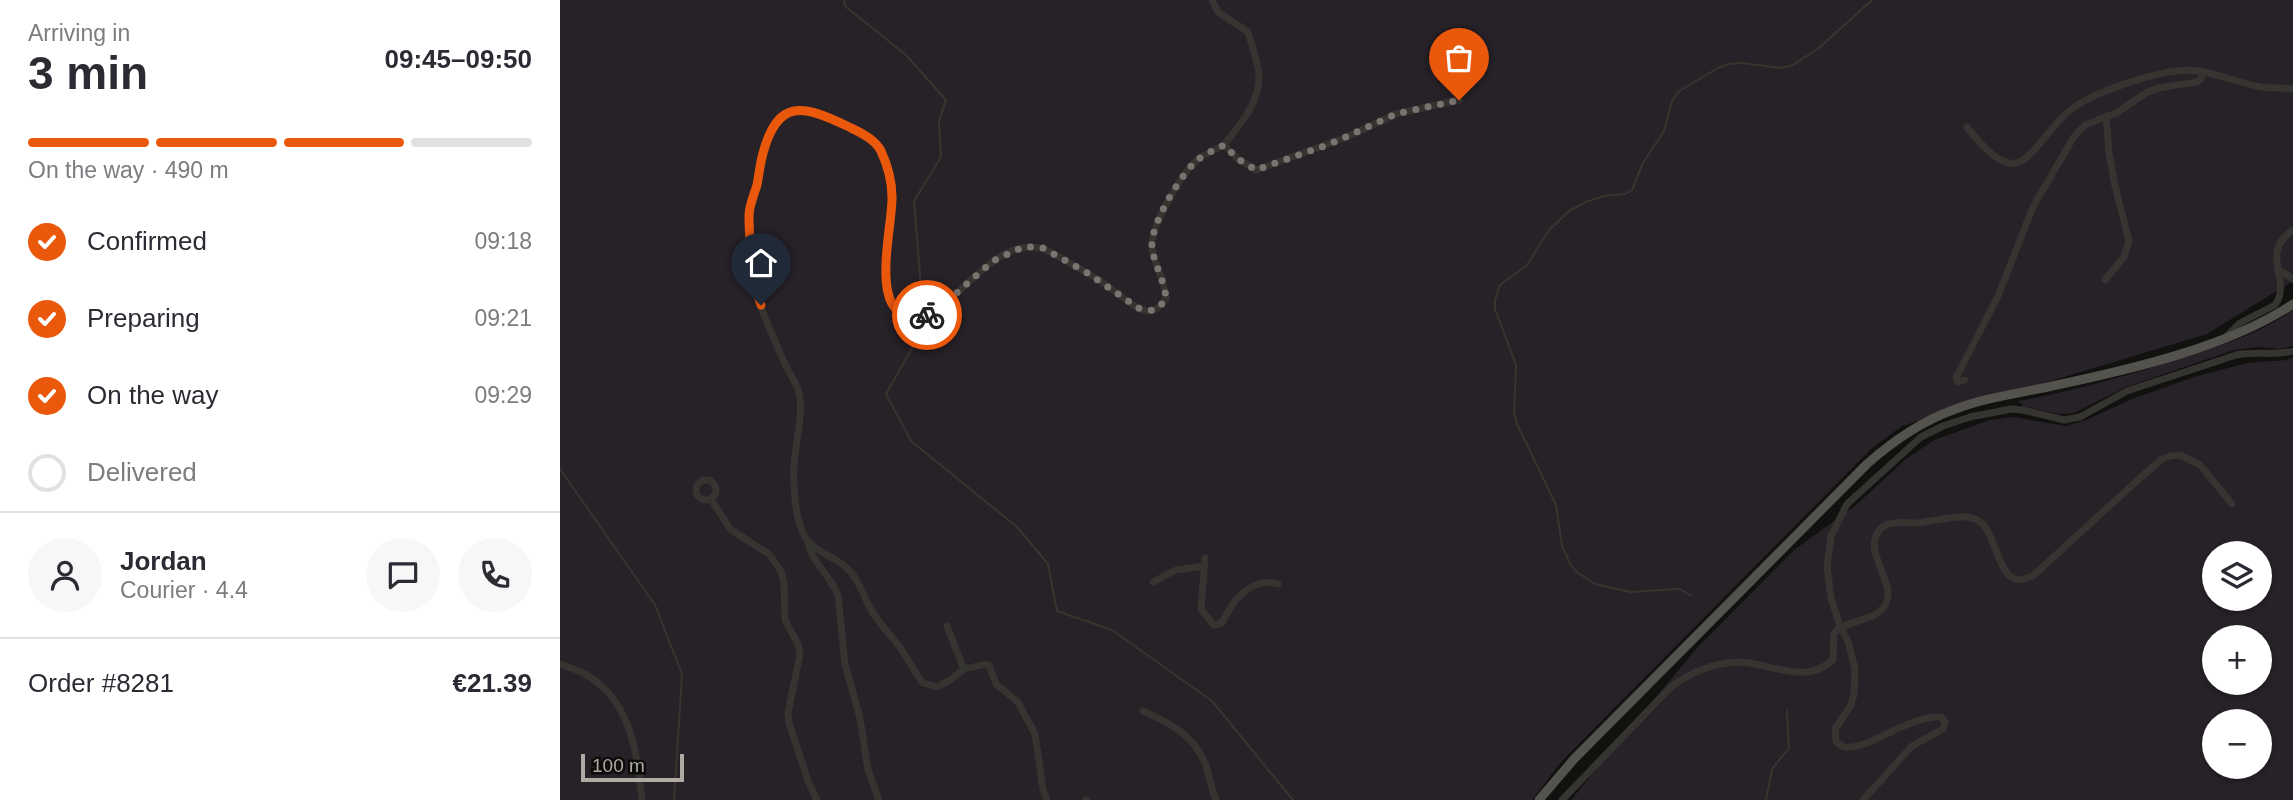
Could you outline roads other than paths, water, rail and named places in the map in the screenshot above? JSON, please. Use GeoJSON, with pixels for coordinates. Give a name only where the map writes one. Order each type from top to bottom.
{"type":"FeatureCollection","features":[{"type":"Feature","properties":{"kind":"main road"},"geometry":{"type":"LineString","coordinates":[[1539,800],[1574,759],[1867,464],[1906,433],[1953,409],[2144,365],[2226,338],[2255,327],[2293,304]]}},
{"type":"Feature","properties":{"kind":"street"},"geometry":{"type":"LineString","coordinates":[[879,800],[868,770],[860,718],[845,664],[838,595],[811,551],[801,526],[794,486],[800,398],[756,291],[749,214],[768,135],[778,119],[796,110],[813,112],[867,137],[880,149],[890,181],[892,198],[884,259],[887,284],[891,301],[898,312],[909,318],[928,315],[993,261],[1023,247],[1043,248],[1086,272],[1140,309],[1157,309],[1166,299],[1165,286],[1152,251],[1154,229],[1197,160],[1224,145],[1257,97],[1259,72],[1248,32],[1219,12],[1212,0]]}},
{"type":"Feature","properties":{"kind":"street"},"geometry":{"type":"LineString","coordinates":[[1967,127],[2002,161],[2017,163],[2030,155],[2059,118],[2078,104],[2153,75],[2175,70],[2203,72],[2261,87],[2293,89]]}},
{"type":"Feature","properties":{"kind":"street"},"geometry":{"type":"LineString","coordinates":[[1965,380],[1958,382],[1956,378],[1998,296],[2033,207],[2073,138],[2085,125],[2116,113],[2146,93],[2158,88],[2197,82],[2203,72]]}},
{"type":"Feature","properties":{"kind":"street"},"geometry":{"type":"LineString","coordinates":[[1224,145],[1238,159],[1256,170],[1330,144],[1396,114],[1459,100]]}},
{"type":"Feature","properties":{"kind":"street"},"geometry":{"type":"LineString","coordinates":[[2105,280],[2124,257],[2129,242],[2115,186],[2106,116]]}},
{"type":"Feature","properties":{"kind":"street"},"geometry":{"type":"LineString","coordinates":[[2226,338],[2240,323],[2280,301],[2284,288],[2278,262],[2278,247],[2286,234],[2293,230]]}},
{"type":"Feature","properties":{"kind":"street"},"geometry":{"type":"LineString","coordinates":[[2282,272],[2293,279]]}},
{"type":"Feature","properties":{"kind":"street"},"geometry":{"type":"LineString","coordinates":[[1863,800],[1912,746],[1941,730],[1945,722],[1941,717],[1928,717],[1846,747],[1838,744],[1834,737],[1835,729],[1851,705],[1855,683],[1849,640],[1840,626],[1831,598],[1827,566],[1831,536],[1847,504],[1921,437],[1943,426],[1994,411],[2023,410],[2064,420],[2080,417],[2127,391],[2236,355],[2248,352],[2293,351]]}},
{"type":"Feature","properties":{"kind":"street"},"geometry":{"type":"LineString","coordinates":[[1562,800],[1671,687],[1684,677],[1714,665],[1739,662],[1796,673],[1820,670],[1833,659],[1834,632],[1840,626],[1873,616],[1887,601],[1888,589],[1877,560],[1876,540],[1879,530],[1885,526],[1938,521],[1959,516],[1972,517],[1986,527],[2002,566],[2012,579],[2018,580],[2034,575],[2141,477],[2162,459],[2170,456],[2180,455],[2200,464],[2232,504]]}},
{"type":"Feature","properties":{"kind":"street"},"geometry":{"type":"LineString","coordinates":[[711,499],[730,529],[769,554],[781,571],[785,583],[785,620],[798,644],[800,654],[788,713],[789,723],[817,800]]}},
{"type":"Feature","properties":{"kind":"street"},"geometry":{"type":"LineString","coordinates":[[808,541],[848,569],[873,613],[903,651],[923,683],[937,687],[965,668],[989,665],[996,684],[1018,702],[1035,734],[1043,790],[1047,800]]}},
{"type":"Feature","properties":{"kind":"street"},"geometry":{"type":"LineString","coordinates":[[1153,582],[1177,570],[1205,562],[1200,609],[1217,625],[1222,623],[1242,593],[1254,586],[1271,582],[1278,584]]}},
{"type":"Feature","properties":{"kind":"street"},"geometry":{"type":"LineString","coordinates":[[947,626],[961,664],[965,668]]}},
{"type":"Feature","properties":{"kind":"street"},"geometry":{"type":"LineString","coordinates":[[560,664],[589,676],[603,686],[623,712],[633,744],[642,800]]}},
{"type":"Feature","properties":{"kind":"street"},"geometry":{"type":"LineString","coordinates":[[1143,711],[1175,726],[1187,736],[1205,763],[1216,800]]}},
{"type":"Feature","properties":{"kind":"waterway"},"geometry":{"type":"LineString","coordinates":[[844,0],[845,6],[906,55],[946,100],[939,121],[941,157],[914,201],[923,311]]}},
{"type":"Feature","properties":{"kind":"waterway"},"geometry":{"type":"LineString","coordinates":[[1691,596],[1680,589],[1630,592],[1595,584],[1571,566],[1562,546],[1556,505],[1517,424],[1514,413],[1516,365],[1495,309],[1495,300],[1500,285],[1527,265],[1549,230],[1569,211],[1586,202],[1604,196],[1625,194],[1632,190],[1643,163],[1664,131],[1672,101],[1679,91],[1728,64],[1781,68],[1793,65],[1819,48],[1872,0]]}},
{"type":"Feature","properties":{"kind":"waterway"},"geometry":{"type":"LineString","coordinates":[[928,320],[886,394],[911,441],[1017,527],[1048,564],[1057,611],[1112,630],[1212,701],[1293,800]]}},
{"type":"Feature","properties":{"kind":"waterway"},"geometry":{"type":"LineString","coordinates":[[560,469],[655,605],[682,674],[674,800]]}},
{"type":"Feature","properties":{"kind":"waterway"},"geometry":{"type":"LineString","coordinates":[[1766,800],[1772,769],[1789,748],[1787,711]]}}]}
